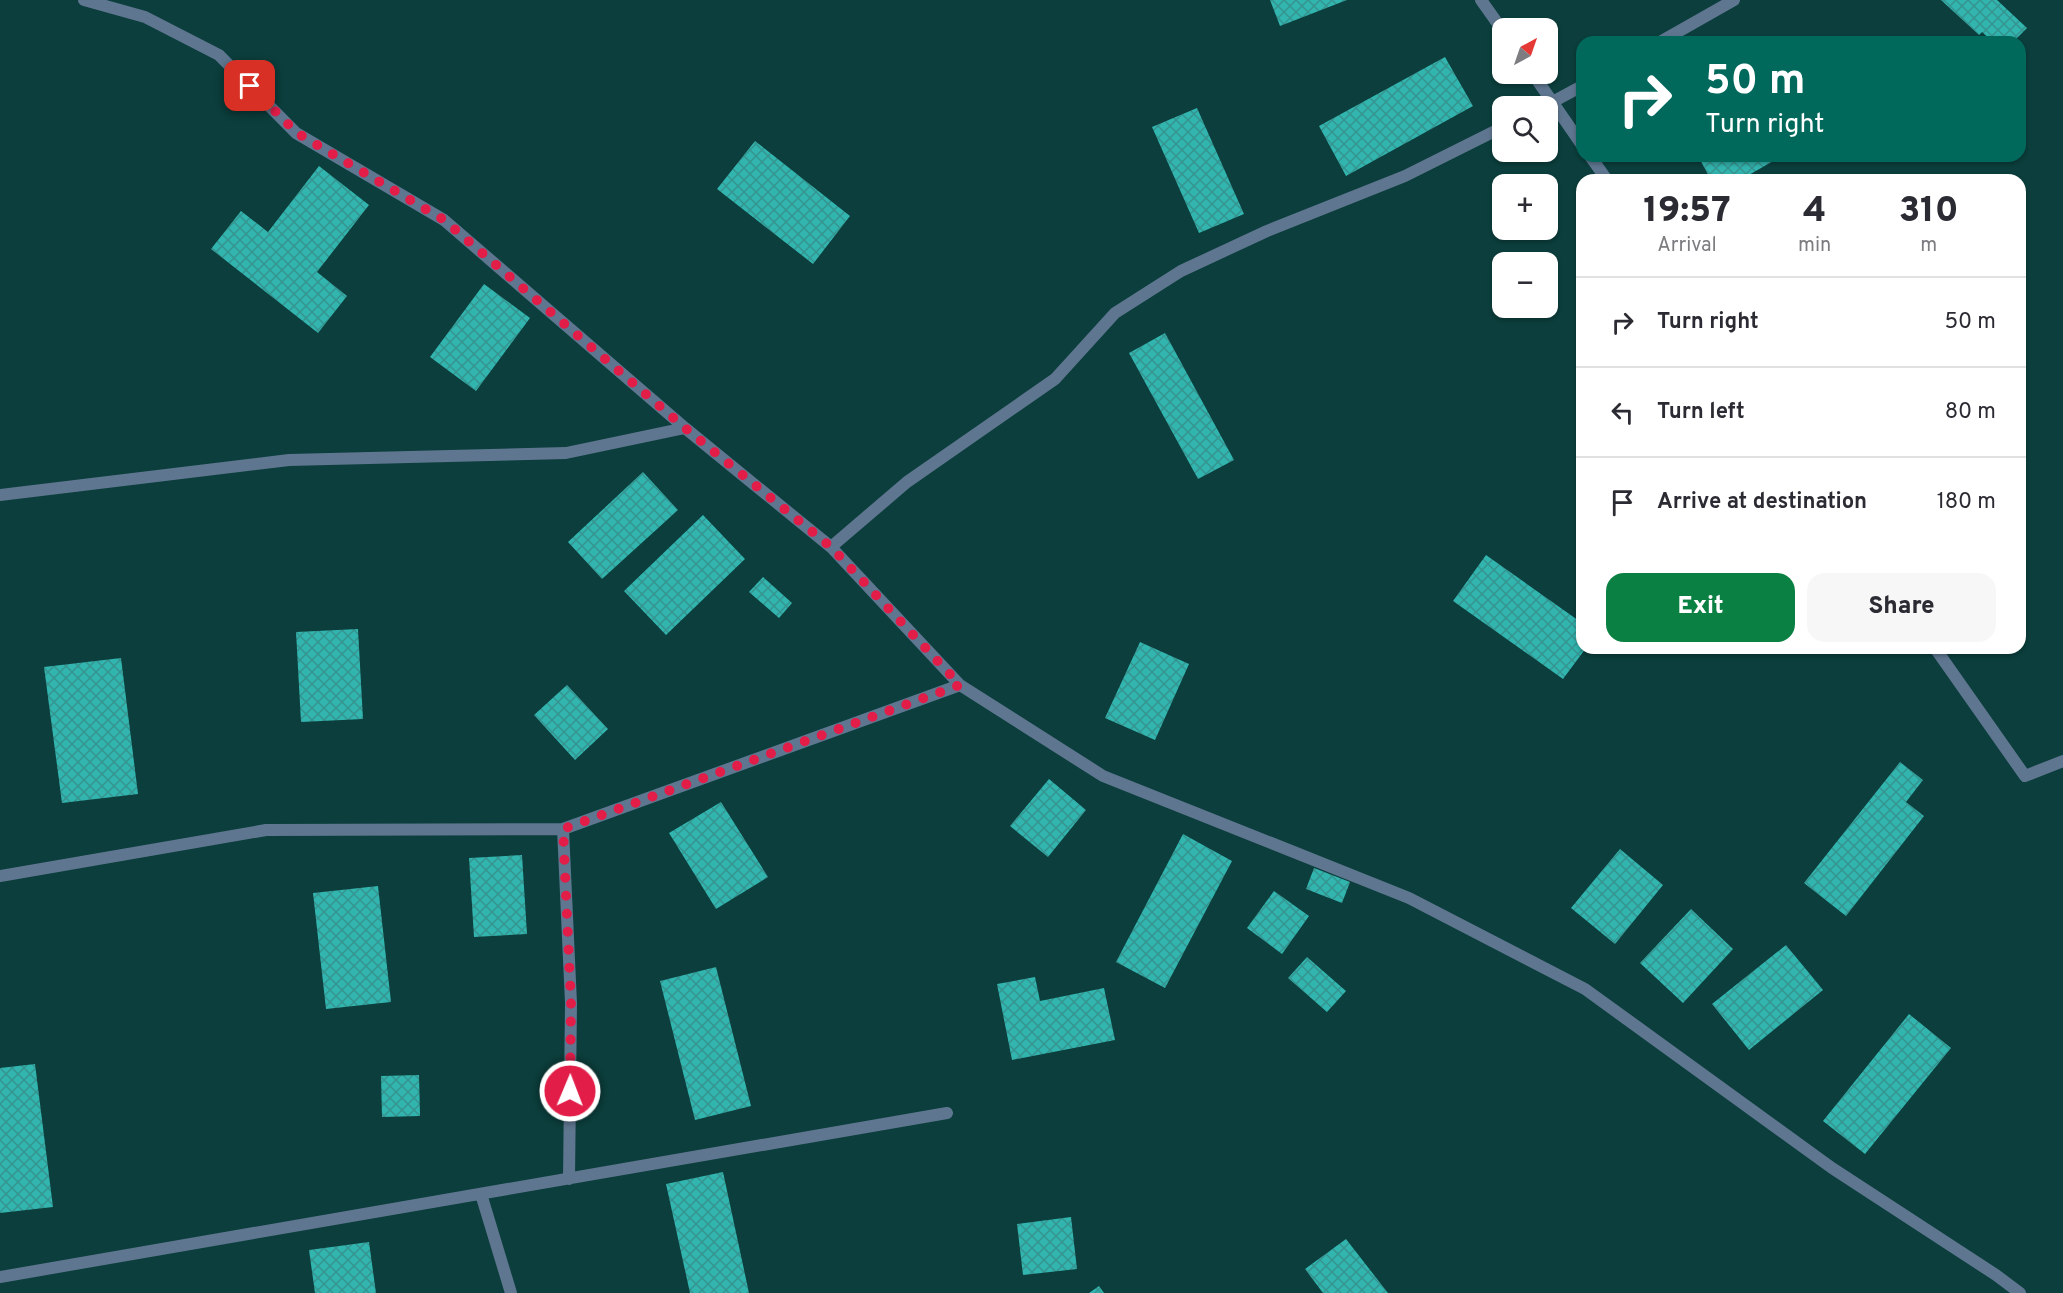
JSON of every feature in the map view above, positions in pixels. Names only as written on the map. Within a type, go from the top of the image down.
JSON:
[{"type":"street","points":[[84,0],[145,17],[219,55],[297,133],[444,220],[685,428],[831,547],[960,685],[1103,776],[1409,898],[1585,989],[1833,1168],[2020,1293]]},
{"type":"street","points":[[1481,0],[1494,18]]},
{"type":"street","points":[[1671,36],[1734,0]]},
{"type":"street","points":[[1558,100],[1576,89]]},
{"type":"street","points":[[1558,116],[1576,138]]},
{"type":"street","points":[[831,547],[907,482],[1054,379],[1115,313],[1181,271],[1267,231],[1405,176],[1492,132]]},
{"type":"street","points":[[0,495],[289,460],[566,453],[685,428]]},
{"type":"street","points":[[1939,654],[2025,776],[2063,761]]},
{"type":"street","points":[[0,876],[266,830],[563,829],[960,685]]},
{"type":"street","points":[[563,829],[571,1003],[569,1179]]},
{"type":"street","points":[[0,1277],[947,1113]]},
{"type":"street","points":[[481,1194],[511,1293]]},
{"type":"building","points":[[1270,0],[1347,0],[1280,26]]},
{"type":"building","points":[[1941,0],[1997,0],[2027,28],[2019,36],[1986,36],[1982,32],[1979,35]]},
{"type":"building","points":[[1445,57],[1473,106],[1346,176],[1319,126]]},
{"type":"building","points":[[1197,108],[1244,214],[1199,233],[1152,127]]},
{"type":"building","points":[[755,141],[850,216],[813,264],[717,189]]},
{"type":"building","points":[[1701,162],[1772,162],[1750,174],[1708,174]]},
{"type":"building","points":[[319,166],[369,205],[317,272],[347,296],[318,333],[211,249],[241,211],[268,232]]},
{"type":"building","points":[[484,284],[530,318],[476,391],[430,357]]},
{"type":"building","points":[[1165,333],[1234,460],[1198,479],[1129,353]]},
{"type":"building","points":[[643,472],[678,510],[602,579],[568,542]]},
{"type":"building","points":[[703,515],[745,559],[666,635],[624,591]]},
{"type":"building","points":[[1486,555],[1576,619],[1576,654],[1582,654],[1563,679],[1453,601]]},
{"type":"building","points":[[763,577],[792,603],[779,618],[749,592]]},
{"type":"building","points":[[358,629],[363,719],[301,722],[296,632]]},
{"type":"building","points":[[1140,642],[1189,664],[1155,740],[1105,718]]},
{"type":"building","points":[[121,658],[138,794],[62,803],[44,667]]},
{"type":"building","points":[[567,685],[608,729],[575,760],[534,715]]},
{"type":"building","points":[[1900,762],[1923,780],[1906,802],[1924,816],[1846,916],[1804,883]]},
{"type":"building","points":[[1049,779],[1086,810],[1048,857],[1010,826]]},
{"type":"building","points":[[721,802],[768,877],[716,909],[669,833]]},
{"type":"building","points":[[1183,834],[1232,861],[1165,988],[1116,962]]},
{"type":"building","points":[[1620,849],[1663,885],[1615,944],[1571,908]]},
{"type":"building","points":[[522,855],[527,934],[474,937],[469,858]]},
{"type":"building","points":[[1314,868],[1350,882],[1342,903],[1306,889]]},
{"type":"building","points":[[378,886],[391,1002],[326,1009],[313,893]]},
{"type":"building","points":[[1274,891],[1309,916],[1282,954],[1247,928]]},
{"type":"building","points":[[1691,909],[1733,949],[1683,1003],[1640,963]]},
{"type":"building","points":[[1786,945],[1823,990],[1749,1050],[1712,1004]]},
{"type":"building","points":[[1307,957],[1346,991],[1327,1012],[1288,978]]},
{"type":"building","points":[[716,967],[751,1106],[695,1120],[660,981]]},
{"type":"building","points":[[1035,977],[1040,1001],[1104,988],[1115,1040],[1012,1060],[997,984]]},
{"type":"building","points":[[1909,1014],[1951,1048],[1865,1154],[1823,1121]]},
{"type":"building","points":[[35,1064],[53,1207],[0,1213],[0,1068]]},
{"type":"building","points":[[419,1075],[420,1116],[382,1117],[381,1076]]},
{"type":"building","points":[[723,1172],[749,1293],[690,1293],[666,1184]]},
{"type":"building","points":[[1071,1217],[1077,1269],[1023,1275],[1017,1224]]},
{"type":"building","points":[[1346,1239],[1388,1293],[1323,1293],[1305,1269]]},
{"type":"building","points":[[369,1242],[376,1293],[315,1293],[309,1250]]},
{"type":"building","points":[[1099,1286],[1104,1293],[1089,1293]]},
{"type":"route","points":[[250,86],[297,133],[444,220],[685,428],[831,547],[960,685],[563,829],[571,1003],[570,1091]]}]
